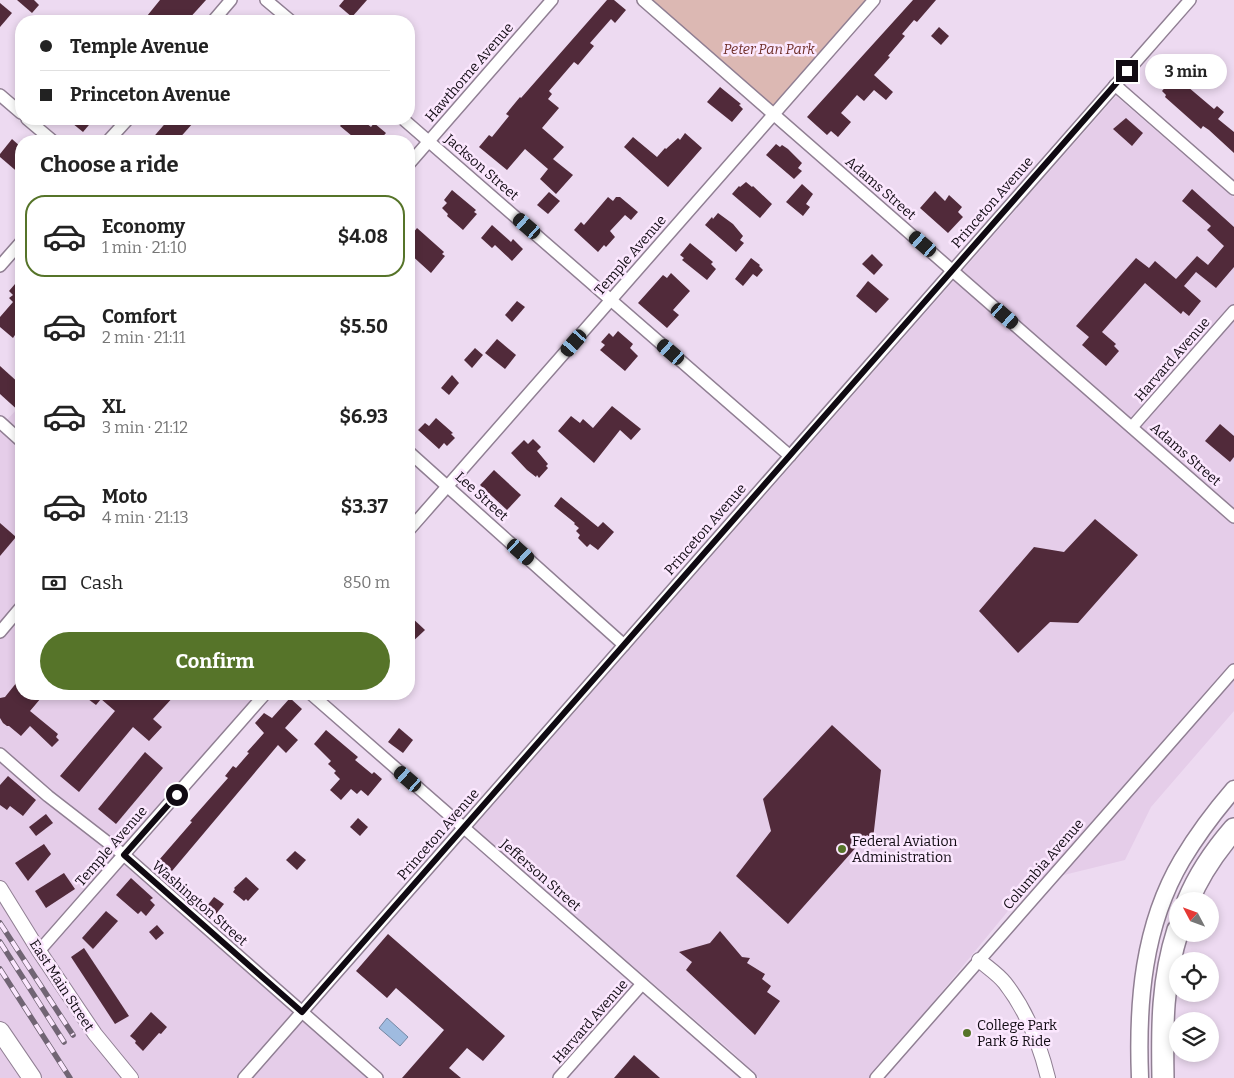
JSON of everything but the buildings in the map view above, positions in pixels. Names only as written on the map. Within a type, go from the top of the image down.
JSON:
[{"type":"highway","points":[[1192,892],[1216,851],[1234,829]]},
{"type":"highway","points":[[1164,1078],[1164,999],[1170,957],[1174,942]]},
{"type":"main road","points":[[1140,1078],[1141,997],[1145,967],[1158,913],[1182,861],[1200,832],[1234,789]]},
{"type":"main road","points":[[0,1031],[32,1078]]},
{"type":"street","points":[[217,15],[231,0]]},
{"type":"street","points":[[266,0],[284,15]]},
{"type":"street","name":"Hawthorne Avenue","points":[[415,157],[552,0]]},
{"type":"street","name":"Adams Street","points":[[643,0],[1234,517]]},
{"type":"street","name":"Temple Avenue","points":[[415,523],[874,0]]},
{"type":"street","name":"Princeton Avenue","points":[[244,1078],[1190,0]]},
{"type":"street","points":[[1115,85],[1234,189]]},
{"type":"street","points":[[0,95],[15,108]]},
{"type":"street","points":[[34,125],[46,135]]},
{"type":"street","points":[[113,135],[123,125]]},
{"type":"street","name":"Jackson Street","points":[[410,125],[790,456]]},
{"type":"street","points":[[0,266],[15,249]]},
{"type":"street","name":"Harvard Avenue","points":[[1132,427],[1234,311]]},
{"type":"street","points":[[0,422],[15,436]]},
{"type":"street","name":"Lee Street","points":[[415,457],[624,644]]},
{"type":"street","points":[[0,632],[15,615]]},
{"type":"street","name":"Columbia Avenue","points":[[876,1078],[1234,670]]},
{"type":"street","name":"Temple Avenue","points":[[39,951],[260,700]]},
{"type":"street","name":"Jefferson Street","points":[[318,700],[750,1078]]},
{"type":"street","name":"Washington Street","points":[[0,754],[61,806],[124,855],[377,1078]]},
{"type":"street","name":"East Main Street","points":[[0,888],[39,951],[95,1034],[131,1078]]},
{"type":"street","points":[[978,960],[1004,982],[1020,1007],[1033,1033],[1044,1061],[1048,1078]]},
{"type":"street","name":"Harvard Avenue","points":[[559,1078],[642,984]]},
{"type":"shaded area","points":[[1116,96],[1234,198],[1234,711],[1151,807],[1125,860],[1031,883],[871,1078],[759,1078],[729,1049],[473,828]]},
{"type":"shaded area","points":[[15,411],[15,700],[264,700],[132,853],[372,1078],[0,1078],[0,427]]},
{"type":"green space","name":"Peter Pan Park","points":[[636,0],[873,0],[775,120]]},
{"type":"water","points":[[387,1018],[408,1037],[400,1046],[379,1028]]},
{"type":"railway","points":[[0,923],[73,1035]]},
{"type":"railway","points":[[0,942],[64,1042]]},
{"type":"railway","points":[[0,969],[70,1078]]},
{"type":"place","name":"Federal Aviation Administration","points":[[842,849]]},
{"type":"place","name":"College Park Park & Ride","points":[[967,1033]]},
{"type":"route","points":[[177,795],[124,855],[302,1012],[1127,71]]}]
